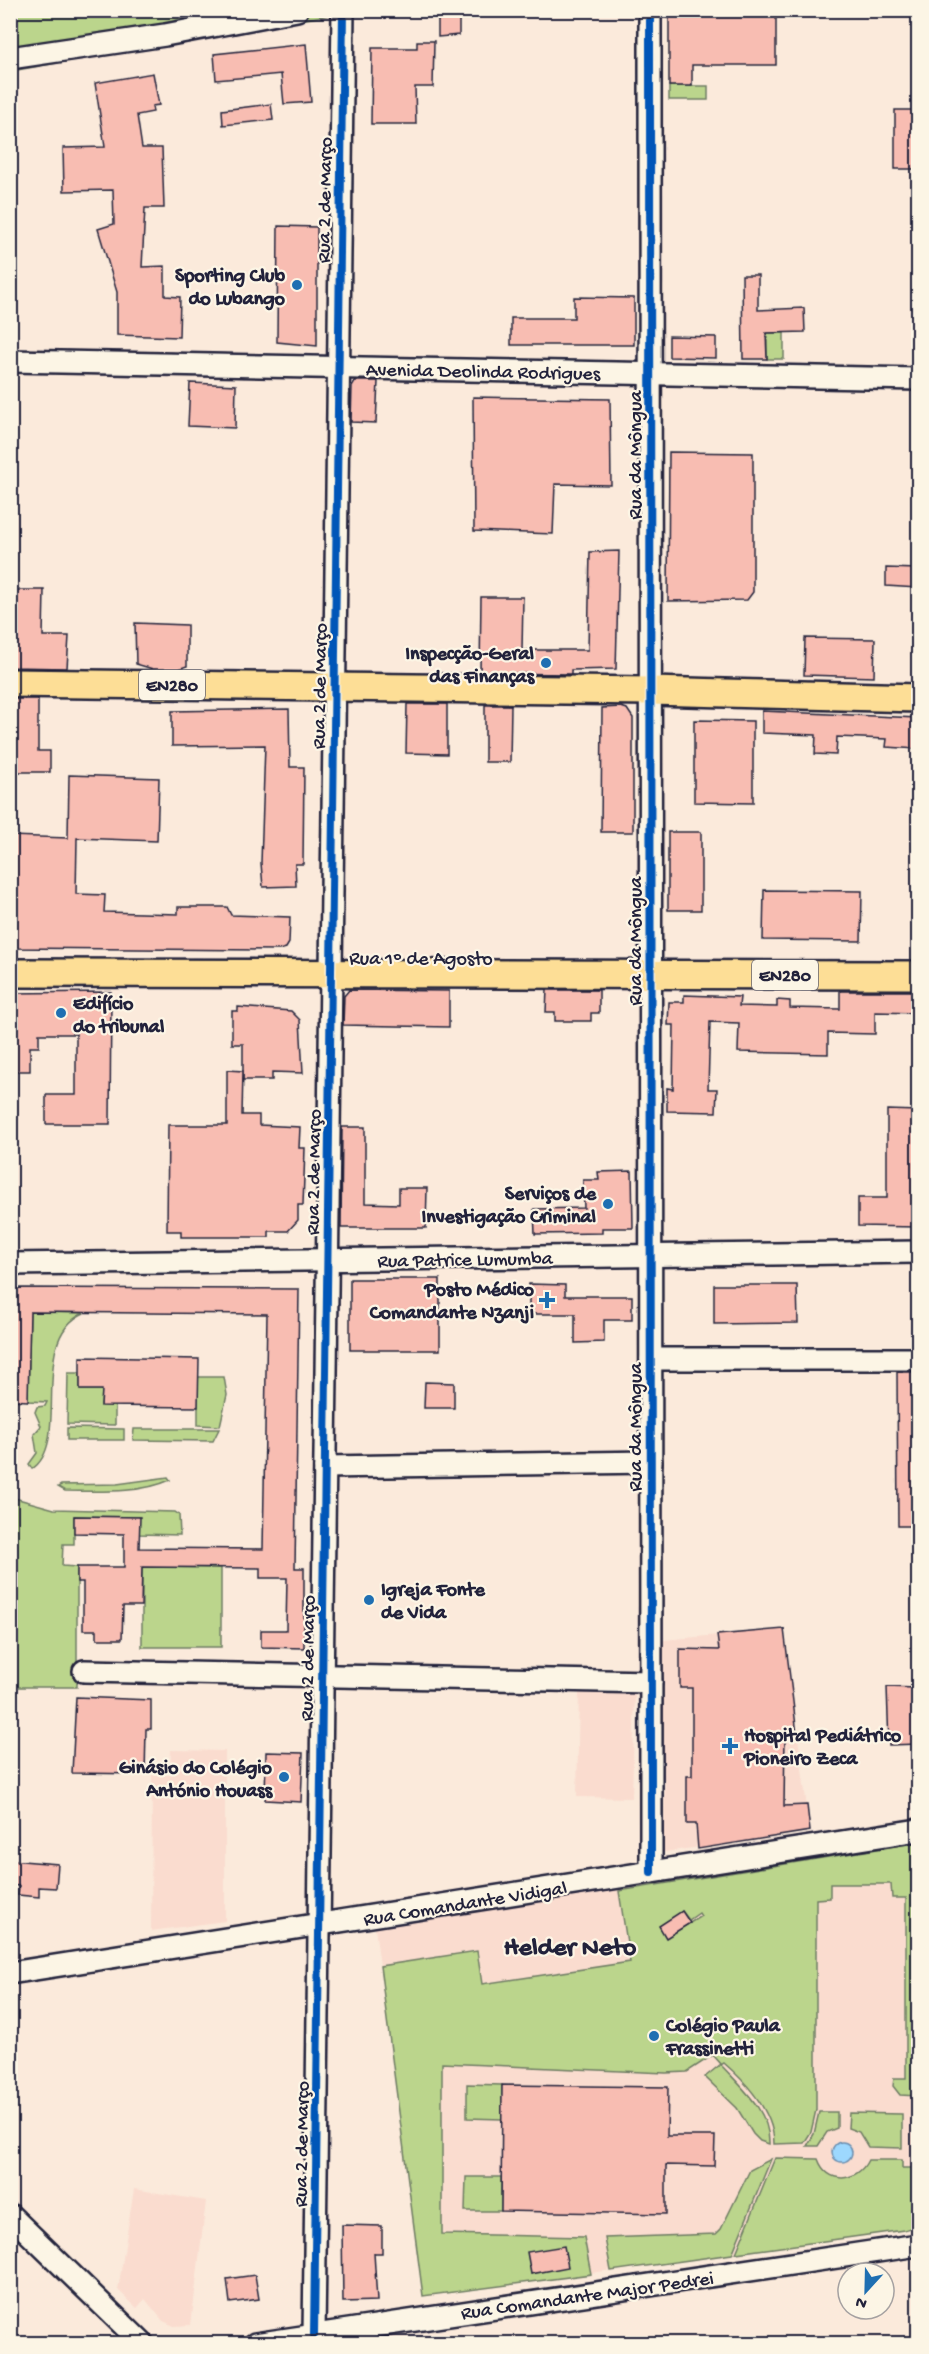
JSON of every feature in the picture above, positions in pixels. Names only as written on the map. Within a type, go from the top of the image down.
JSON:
[{"type":"main road","name":"EN280","points":[[10,683],[651,691],[918,698]]},
{"type":"main road","name":"Rua 1º de Agosto","points":[[10,973],[918,975]]},
{"type":"street","points":[[10,58],[165,35],[297,10]]},
{"type":"street","name":"Rua 2 de Março","points":[[315,2334],[343,10]]},
{"type":"street","name":"Rua da Môngua","points":[[650,10],[651,1872]]},
{"type":"street","name":"Avenida Deolinda Rodrigues","points":[[10,361],[918,379]]},
{"type":"street","name":"Rua Patrice Lumumba","points":[[10,1264],[918,1252]]},
{"type":"street","points":[[651,1359],[918,1359]]},
{"type":"street","points":[[325,1467],[651,1462]]},
{"type":"street","points":[[84,1671],[651,1682]]},
{"type":"street","name":"Rua Comandante Vidigal","points":[[10,1972],[918,1830]]},
{"type":"street","points":[[10,2214],[143,2343]]},
{"type":"street","name":"Rua Comandante Major Pedrei","points":[[255,2343],[918,2245]]},
{"type":"shaded area","name":"Hospital Pediátrico Pioneiro Zeca","points":[[784,1629],[810,1831],[665,1852],[661,1849],[660,1828],[664,1826],[665,1780],[661,1775],[663,1640]]},
{"type":"shaded area","points":[[579,1692],[635,1693],[632,1798],[577,1797]]},
{"type":"shaded area","points":[[171,1750],[225,1751],[225,1921],[151,1931],[152,1775],[170,1775]]},
{"type":"shaded area","name":"Colégio Paula Frassinetti","points":[[918,1844],[918,2226],[904,2230],[423,2296],[375,1928]]},
{"type":"shaded area","points":[[134,2189],[206,2201],[191,2325],[174,2326],[163,2321],[145,2299],[137,2308],[118,2290]]},
{"type":"green space","points":[[10,11],[352,11],[11,71]]},
{"type":"green space","points":[[669,86],[708,86],[708,100],[669,100]]},
{"type":"green space","points":[[767,333],[784,333],[784,359],[767,359]]},
{"type":"green space","points":[[30,1312],[84,1313],[67,1326],[57,1345],[53,1367],[49,1437],[44,1456],[32,1469],[29,1464],[37,1453],[34,1434],[41,1426],[35,1412],[37,1407],[45,1406],[47,1402],[28,1401]]},
{"type":"green space","points":[[68,1373],[80,1373],[80,1390],[102,1390],[101,1405],[115,1406],[115,1425],[67,1424]]},
{"type":"green space","points":[[198,1377],[224,1377],[227,1395],[220,1426],[198,1425]]},
{"type":"green space","points":[[67,1428],[124,1429],[124,1440],[67,1440]]},
{"type":"green space","points":[[134,1429],[219,1429],[213,1441],[133,1440]]},
{"type":"green space","points":[[168,1477],[170,1480],[132,1490],[65,1491],[58,1487],[61,1485],[117,1484]]},
{"type":"green space","points":[[11,1497],[54,1509],[175,1512],[179,1515],[180,1535],[139,1534],[139,1517],[74,1516],[74,1544],[63,1544],[62,1566],[77,1567],[77,1687],[11,1687]]},
{"type":"green space","points":[[142,1567],[221,1568],[221,1647],[142,1647]]},
{"type":"green space","points":[[918,1844],[918,2096],[900,2095],[893,2086],[894,2078],[906,2078],[906,1898],[892,1898],[891,1884],[830,1884],[830,1898],[816,1899],[816,2110],[811,2132],[804,2143],[774,2144],[773,2132],[758,2099],[724,2063],[721,2065],[746,2091],[765,2121],[769,2144],[760,2141],[737,2108],[705,2077],[721,2064],[713,2055],[687,2072],[666,2073],[442,2063],[442,2234],[584,2237],[591,2274],[423,2296],[380,1966],[477,1951],[482,1984],[630,1962],[619,1891]],"holes":[[[682,1911],[689,1920],[699,1913],[701,1916],[666,1938]]]},
{"type":"green space","points":[[467,2084],[502,2085],[502,2119],[467,2118]]},
{"type":"green space","points":[[819,2112],[837,2112],[837,2128],[827,2132],[818,2146],[807,2146],[814,2134]]},
{"type":"green space","points":[[849,2113],[902,2114],[902,2148],[868,2147],[859,2132],[848,2128]]},
{"type":"green space","points":[[775,2158],[818,2159],[828,2173],[842,2178],[857,2173],[868,2160],[902,2160],[902,2168],[918,2168],[918,2226],[904,2230],[736,2253]]},
{"type":"green space","points":[[771,2159],[732,2254],[611,2271],[605,2238],[716,2234],[721,2229],[750,2170]]},
{"type":"green space","points":[[466,2177],[501,2177],[501,2211],[465,2211]]},
{"type":"water","points":[[838,2142],[846,2142],[852,2148],[852,2156],[846,2162],[838,2162],[832,2156],[832,2148]]},
{"type":"building","points":[[669,10],[776,10],[776,65],[692,65],[692,86],[669,86]]},
{"type":"building","points":[[459,12],[459,35],[438,37],[438,14]]},
{"type":"building","points":[[417,41],[434,41],[433,87],[415,87],[416,124],[371,124],[372,48],[417,48]]},
{"type":"building","points":[[306,44],[311,102],[284,104],[281,74],[216,80],[214,54]]},
{"type":"building","points":[[153,73],[159,105],[152,106],[153,112],[137,115],[142,148],[162,148],[164,208],[145,208],[142,267],[165,266],[165,296],[180,297],[179,337],[117,335],[117,292],[98,229],[114,224],[113,190],[64,191],[63,148],[105,147],[95,83]]},
{"type":"building","points":[[271,104],[273,120],[223,125],[222,110]]},
{"type":"building","points":[[895,110],[918,110],[918,169],[895,169]]},
{"type":"building","name":"Sporting Club do Lubango","points":[[278,226],[317,227],[317,346],[277,342]]},
{"type":"building","points":[[742,275],[758,275],[758,310],[804,308],[805,332],[766,333],[767,359],[743,359]]},
{"type":"building","points":[[574,297],[634,298],[634,345],[511,345],[511,318],[574,318]]},
{"type":"building","points":[[669,336],[716,337],[716,358],[669,357]]},
{"type":"building","points":[[355,381],[378,381],[376,423],[351,422],[352,386]]},
{"type":"building","points":[[190,383],[236,385],[235,428],[188,426]]},
{"type":"building","points":[[473,397],[610,399],[611,485],[555,484],[553,534],[474,531]]},
{"type":"building","points":[[669,452],[753,453],[753,592],[747,600],[668,601]]},
{"type":"building","points":[[619,551],[616,669],[571,670],[571,674],[480,673],[481,597],[523,597],[522,650],[588,650],[590,552]]},
{"type":"building","points":[[886,568],[918,569],[918,588],[886,586]]},
{"type":"building","points":[[10,590],[44,590],[43,636],[69,636],[67,668],[10,667]]},
{"type":"building","points":[[135,623],[187,625],[187,666],[178,669],[153,669],[136,664]]},
{"type":"building","points":[[805,638],[875,639],[874,677],[804,675]]},
{"type":"building","points":[[10,699],[38,699],[38,751],[50,751],[50,772],[10,772]]},
{"type":"building","points":[[407,704],[447,704],[447,754],[406,753]]},
{"type":"building","points":[[485,705],[511,705],[510,762],[485,762]]},
{"type":"building","points":[[602,708],[627,709],[633,718],[633,832],[601,832]]},
{"type":"building","points":[[289,709],[290,767],[304,767],[303,864],[295,864],[296,886],[263,887],[261,863],[265,745],[172,746],[172,711]]},
{"type":"building","points":[[762,711],[918,718],[918,749],[886,747],[887,739],[837,737],[836,755],[815,754],[816,735],[762,733]]},
{"type":"building","points":[[694,720],[753,721],[753,803],[694,802]]},
{"type":"building","points":[[69,775],[159,778],[157,841],[77,838],[76,894],[105,895],[104,912],[178,914],[178,907],[227,907],[231,915],[290,917],[289,943],[286,948],[279,950],[10,948],[10,836],[68,838]]},
{"type":"building","points":[[668,832],[701,832],[701,910],[668,910]]},
{"type":"building","points":[[764,890],[862,891],[861,941],[763,940]]},
{"type":"building","points":[[349,990],[449,991],[449,1027],[343,1025],[344,996]]},
{"type":"building","points":[[547,990],[599,990],[599,1013],[591,1013],[591,1021],[555,1021],[555,1012],[546,1012]]},
{"type":"building","points":[[840,991],[918,991],[918,1013],[875,1012],[875,1034],[828,1033],[828,1054],[738,1052],[739,1023],[710,1022],[708,1089],[717,1089],[716,1112],[667,1111],[667,1088],[673,1089],[674,1025],[668,1025],[669,1002],[684,1002],[684,995],[740,997],[739,1006],[777,1007],[777,1000],[790,1001],[790,1008],[840,1009]]},
{"type":"building","points":[[111,992],[110,1124],[46,1124],[46,1095],[76,1095],[76,1034],[39,1034],[39,1047],[30,1047],[30,1071],[10,1071],[10,993]]},
{"type":"building","points":[[238,1007],[291,1011],[300,1020],[303,1073],[272,1072],[272,1080],[243,1080],[243,1044],[232,1044],[232,1011],[238,1011]]},
{"type":"building","points":[[227,1070],[243,1071],[242,1115],[259,1115],[259,1125],[300,1127],[299,1148],[305,1148],[303,1205],[298,1205],[298,1220],[288,1231],[269,1231],[269,1237],[181,1237],[181,1231],[167,1231],[168,1125],[227,1125]]},
{"type":"building","points":[[887,1110],[918,1111],[918,1227],[858,1226],[858,1198],[887,1198]]},
{"type":"building","points":[[342,1127],[365,1127],[365,1203],[399,1204],[399,1188],[427,1188],[426,1228],[341,1228]]},
{"type":"building","name":"Serviços de Investigação Criminal","points":[[632,1171],[633,1228],[602,1228],[602,1233],[535,1234],[534,1209],[584,1208],[583,1180],[599,1180],[598,1172]]},
{"type":"building","points":[[350,1279],[440,1279],[440,1350],[350,1350]]},
{"type":"building","points":[[529,1284],[565,1285],[565,1296],[632,1296],[632,1320],[604,1320],[604,1342],[575,1343],[575,1314],[529,1314]]},
{"type":"building","points":[[714,1285],[797,1285],[798,1323],[714,1324]]},
{"type":"building","points":[[10,1288],[299,1289],[295,1568],[304,1568],[304,1648],[261,1647],[261,1630],[286,1630],[287,1578],[260,1578],[260,1568],[142,1567],[141,1606],[123,1606],[122,1639],[97,1639],[97,1630],[83,1630],[83,1582],[77,1582],[77,1567],[124,1567],[124,1534],[74,1533],[74,1516],[140,1517],[139,1548],[263,1549],[267,1314],[30,1312],[28,1401],[10,1400]]},
{"type":"building","points":[[80,1357],[199,1359],[198,1407],[101,1406],[102,1390],[80,1390]]},
{"type":"building","points":[[897,1372],[918,1372],[918,1526],[898,1526]]},
{"type":"building","points":[[425,1382],[454,1383],[454,1408],[424,1408]]},
{"type":"building","name":"Hospital Pediátrico Pioneiro Zeca","points":[[784,1629],[797,1734],[785,1735],[784,1806],[807,1805],[810,1831],[698,1849],[696,1824],[687,1824],[687,1776],[692,1776],[692,1688],[680,1688],[680,1649],[719,1650],[717,1635]]},
{"type":"building","points":[[887,1687],[915,1688],[918,1744],[889,1745]]},
{"type":"building","points":[[76,1697],[151,1700],[151,1729],[146,1729],[145,1774],[72,1773]]},
{"type":"building","name":"Ginásio do Colégio António Houass","points":[[266,1752],[303,1753],[301,1802],[265,1800]]},
{"type":"building","points":[[10,1860],[58,1864],[56,1888],[39,1887],[39,1897],[18,1895],[19,1886],[10,1885]]},
{"type":"building","points":[[682,1911],[690,1923],[666,1938],[659,1926]]},
{"type":"building","points":[[502,2085],[668,2087],[667,2136],[715,2136],[714,2166],[666,2165],[666,2214],[501,2211]]},
{"type":"building","points":[[342,2225],[382,2226],[382,2253],[374,2253],[377,2301],[343,2302]]},
{"type":"building","points":[[564,2246],[568,2267],[531,2274],[527,2252]]},
{"type":"building","points":[[255,2275],[259,2299],[230,2303],[227,2279]]},
{"type":"cycle path","points":[[314,2335],[343,10]]},
{"type":"cycle path","points":[[650,10],[651,1872]]},
{"type":"place","name":"Sporting Club do Lubango","points":[[297,285]]},
{"type":"place","name":"Inspecção-Geral das Finanças","points":[[546,663]]},
{"type":"place","name":"Edifício do tribunal","points":[[61,1013]]},
{"type":"place","name":"Serviços de Investigação Criminal","points":[[608,1204]]},
{"type":"place","name":"Posto Médico Comandante Nzanji","points":[[547,1300]]},
{"type":"place","name":"Igreja Fonte de Vida","points":[[369,1600]]},
{"type":"place","name":"Hospital Pediátrico Pioneiro Zeca","points":[[730,1746]]},
{"type":"place","name":"Ginásio do Colégio António Houass","points":[[284,1777]]},
{"type":"place","name":"Colégio Paula Frassinetti","points":[[654,2036]]},
{"type":"district","name":"Helder Neto","points":[[570,1945]]}]
